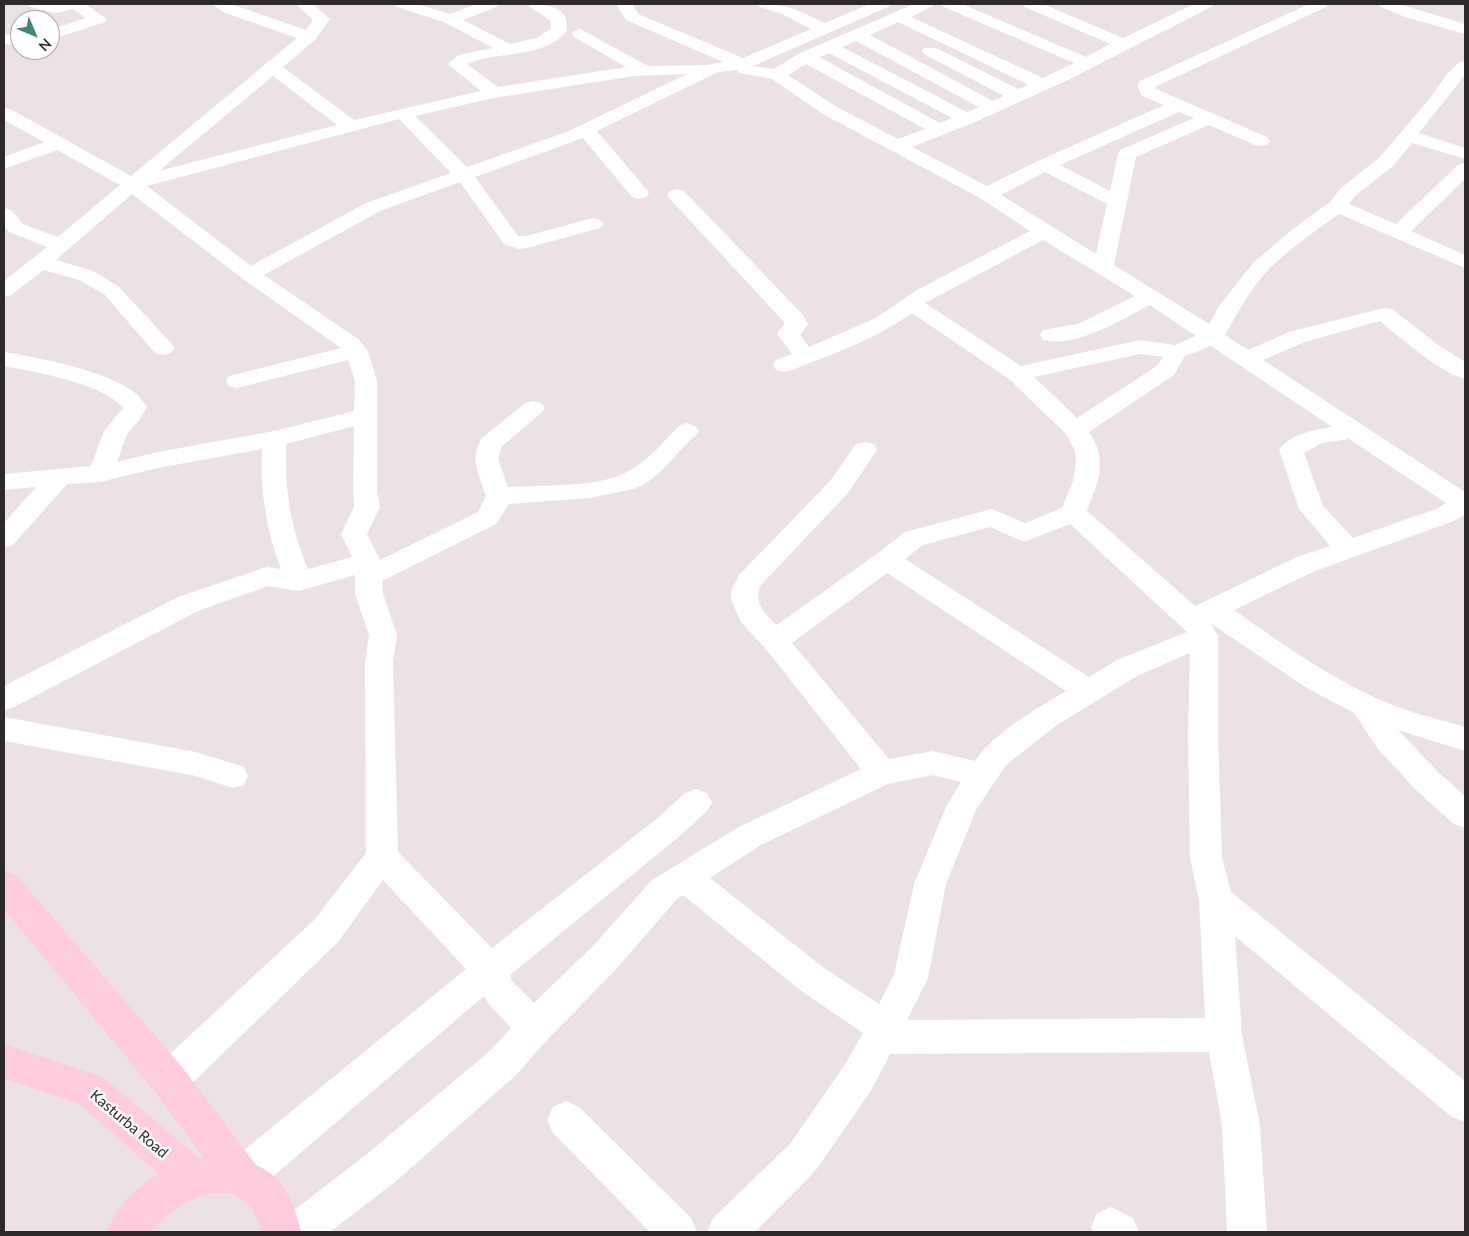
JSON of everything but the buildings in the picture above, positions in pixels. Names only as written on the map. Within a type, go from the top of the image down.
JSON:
[{"type":"main road","points":[[4,885],[168,1080],[242,1178]]},
{"type":"main road","name":"Kasturba Road","points":[[4,1061],[90,1090],[193,1178]]},
{"type":"main road","points":[[127,1232],[140,1214],[165,1192],[193,1178],[222,1174],[248,1179],[268,1193],[280,1216],[282,1232]]},
{"type":"street","points":[[36,4],[56,8],[75,4],[99,19],[60,32]]},
{"type":"street","points":[[220,4],[229,9],[309,37]]},
{"type":"street","points":[[4,291],[40,263],[309,37],[322,19],[304,4]]},
{"type":"street","points":[[402,4],[450,19],[508,49]]},
{"type":"street","points":[[450,19],[491,4]]},
{"type":"street","points":[[494,93],[477,78],[456,64],[464,59],[540,42],[554,36],[559,30],[558,18],[535,4]]},
{"type":"street","points":[[624,4],[632,17],[743,64],[745,69],[777,75],[829,110],[987,194],[1044,232],[1151,296],[1465,504],[1445,515],[1306,564],[1204,622],[1047,717],[995,756],[963,805],[930,884],[911,978],[859,1076],[803,1158],[727,1232]]},
{"type":"street","points":[[765,4],[788,11],[824,29]]},
{"type":"street","points":[[132,184],[403,113],[494,93],[645,71],[714,68],[743,64],[883,4]]},
{"type":"street","points":[[777,75],[806,57],[926,4]]},
{"type":"street","points":[[949,4],[1087,63]]},
{"type":"street","points":[[1030,4],[1124,44]]},
{"type":"street","points":[[897,146],[967,119],[1087,63],[1144,33],[1206,4]]},
{"type":"street","points":[[1261,141],[1148,92],[1146,85],[1321,4]]},
{"type":"street","points":[[1386,4],[1411,14],[1465,29]]},
{"type":"street","points":[[844,7],[863,14]]},
{"type":"street","points":[[899,17],[1041,84]]},
{"type":"street","points":[[879,26],[896,34]]},
{"type":"street","points":[[1128,26],[1144,33]]},
{"type":"street","points":[[580,34],[645,71]]},
{"type":"street","points":[[856,34],[992,107]]},
{"type":"street","points":[[913,43],[1016,95]]},
{"type":"street","points":[[830,47],[967,119]]},
{"type":"street","points":[[806,57],[940,130]]},
{"type":"street","points":[[1017,374],[1140,347],[1177,352],[1213,337],[1227,311],[1261,266],[1300,233],[1337,206],[1348,192],[1386,162],[1457,88],[1465,66]]},
{"type":"street","points":[[272,68],[351,127]]},
{"type":"street","points":[[250,276],[373,207],[586,130],[714,68]]},
{"type":"street","points":[[987,194],[1045,165],[1180,105]]},
{"type":"street","points":[[4,113],[132,184],[250,276],[357,351],[366,381],[364,416],[367,507],[354,534],[368,569],[369,594],[383,635],[379,662],[382,857],[326,931],[168,1080]]},
{"type":"street","points":[[403,113],[464,174],[515,242],[527,242],[593,224]]},
{"type":"street","points":[[1103,266],[1127,154],[1210,118]]},
{"type":"street","points":[[586,130],[639,192]]},
{"type":"street","points":[[1409,136],[1465,154]]},
{"type":"street","points":[[4,163],[59,142]]},
{"type":"street","points":[[1045,165],[1117,202]]},
{"type":"street","points":[[1399,232],[1465,169]]},
{"type":"street","points":[[677,195],[795,320],[797,324],[789,332],[789,335],[805,357]]},
{"type":"street","points":[[1337,206],[1465,262]]},
{"type":"street","points":[[4,214],[16,228],[61,245]]},
{"type":"street","points":[[784,365],[841,343],[884,323],[924,294],[1044,232]]},
{"type":"street","points":[[40,263],[67,268],[103,284],[111,290],[163,348]]},
{"type":"street","points":[[1052,335],[1078,332],[1151,296]]},
{"type":"street","points":[[775,641],[887,560],[914,538],[992,518],[1024,533],[1072,513],[1090,468],[1084,441],[1017,374],[911,303]]},
{"type":"street","points":[[1248,359],[1259,352],[1305,334],[1384,314],[1429,349],[1465,372]]},
{"type":"street","points":[[236,381],[357,351]]},
{"type":"street","points":[[1075,430],[1166,370],[1177,352]]},
{"type":"street","points":[[4,359],[67,373],[109,387],[123,394],[134,403],[134,411],[113,436],[100,474]]},
{"type":"street","points":[[4,700],[188,604],[267,576],[299,581],[368,569],[487,518],[496,505],[499,496],[486,459],[488,450],[492,443],[533,408]]},
{"type":"street","points":[[4,482],[100,474],[158,460],[274,439],[364,416]]},
{"type":"street","points":[[1349,550],[1312,509],[1291,450],[1316,436],[1355,430]]},
{"type":"street","points":[[499,496],[607,488],[627,483],[646,471],[687,431]]},
{"type":"street","points":[[274,439],[273,480],[283,540],[299,581]]},
{"type":"street","points":[[865,450],[839,487],[748,582],[743,598],[745,607],[882,773]]},
{"type":"street","points":[[4,539],[60,476]]},
{"type":"street","points":[[1072,513],[1204,622],[1267,648],[1324,683],[1386,714],[1465,739]]},
{"type":"street","points":[[887,560],[1089,692]]},
{"type":"street","points":[[1204,622],[1203,734],[1206,858],[1216,900],[1224,1035],[1241,1125],[1247,1232]]},
{"type":"street","points":[[1364,704],[1394,747],[1428,782],[1465,815]]},
{"type":"street","points":[[4,729],[196,764],[233,776]]},
{"type":"street","points":[[298,1232],[381,1168],[503,1063],[534,1028],[605,958],[664,890],[750,836],[882,773],[933,763],[983,775]]},
{"type":"street","points":[[242,1178],[490,970],[696,802]]},
{"type":"street","points":[[382,857],[490,970],[500,992],[534,1028]]},
{"type":"street","points":[[685,877],[718,906],[883,1032],[1224,1035]]},
{"type":"street","points":[[1216,900],[1465,1104]]},
{"type":"street","points":[[566,1120],[677,1232]]}]
